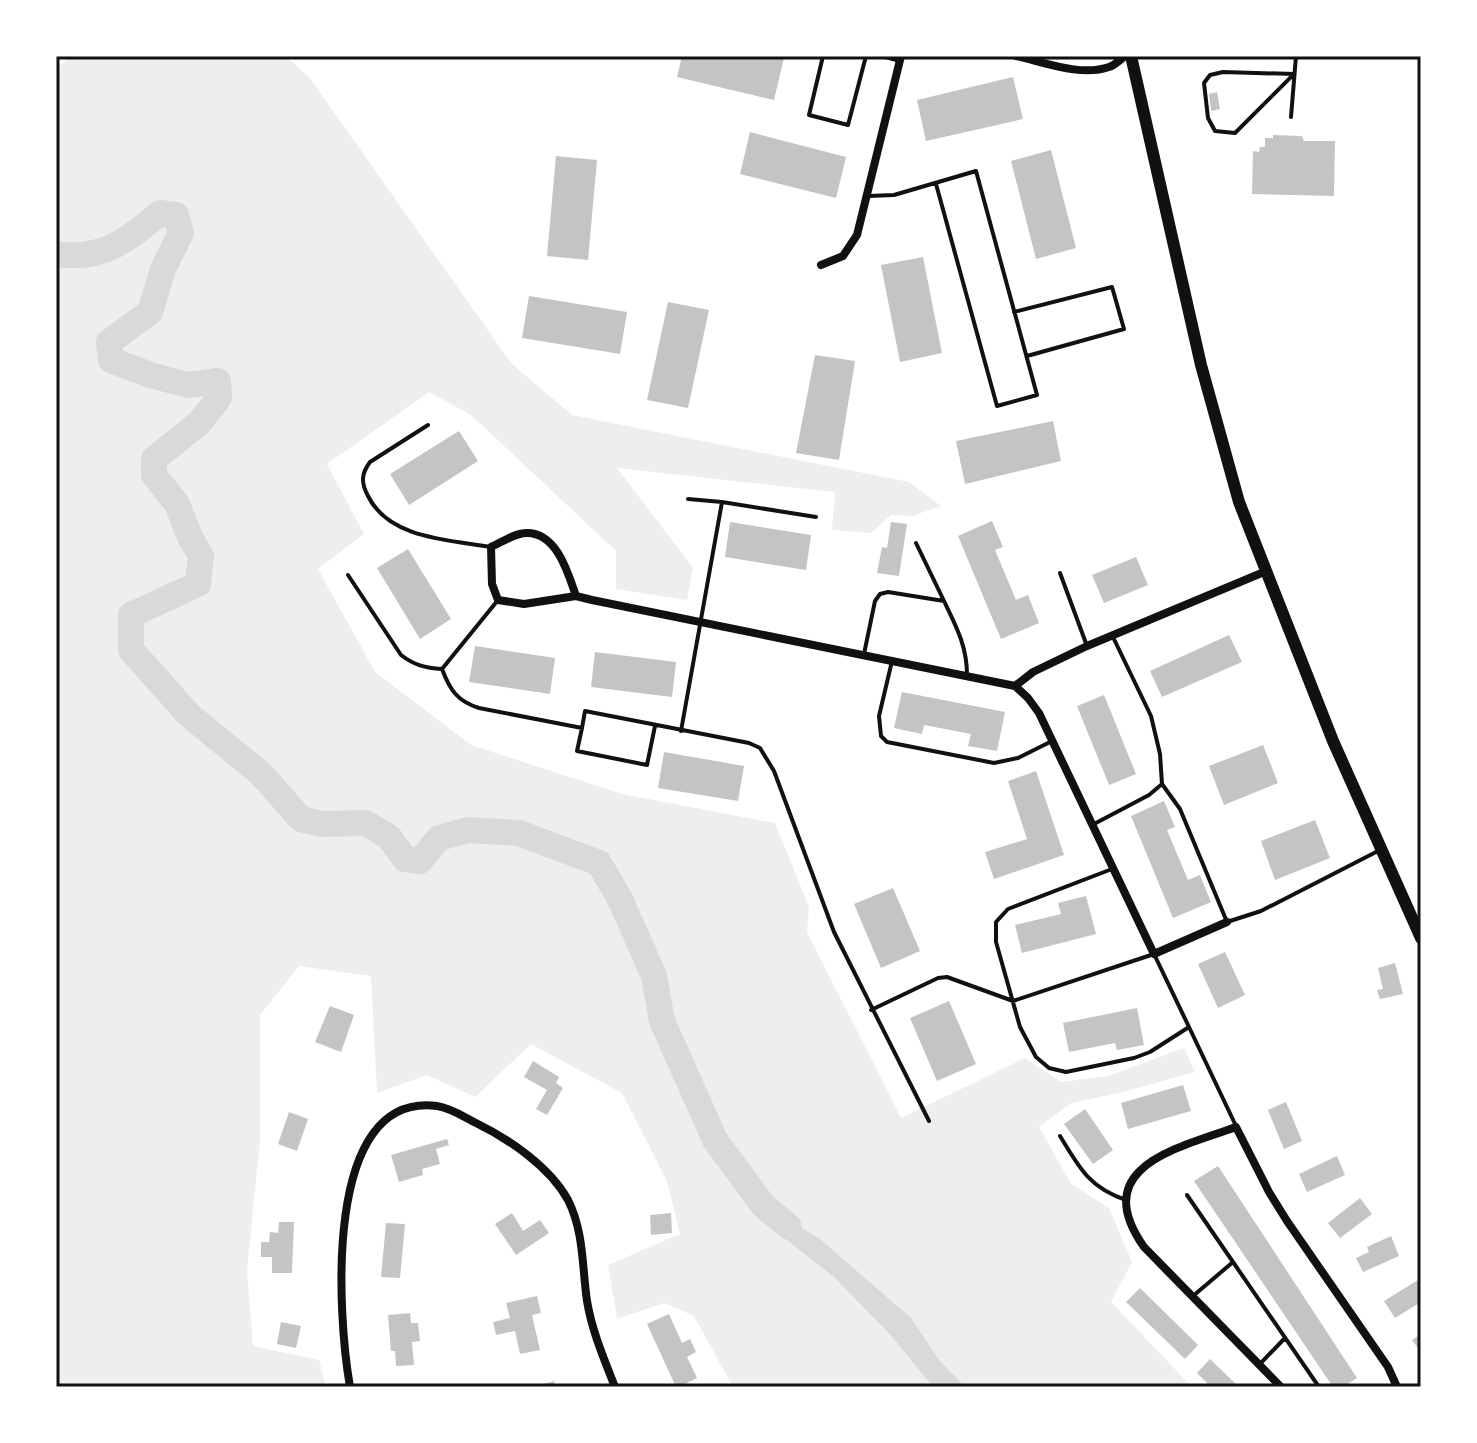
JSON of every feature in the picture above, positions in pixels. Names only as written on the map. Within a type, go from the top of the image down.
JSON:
[{"type":"main road","points":[[1131,56],[1220,439],[1264,572],[1380,850],[1421,938]]},
{"type":"street","points":[[1016,56],[1090,70],[1111,67],[1125,56]]},
{"type":"street","points":[[821,265],[835,261],[851,247],[863,218],[900,58]]},
{"type":"street","points":[[576,596],[558,553],[539,536],[518,535],[491,547],[492,584],[498,600],[524,604],[576,596],[1015,686],[1039,713],[1154,954],[1227,922]]},
{"type":"street","points":[[1015,686],[1033,672],[1087,646],[1264,572]]},
{"type":"street","points":[[350,1387],[342,1311],[342,1244],[346,1208],[360,1159],[375,1128],[403,1109],[437,1106],[486,1128],[515,1147],[543,1168],[567,1199],[579,1232],[593,1329],[615,1387]]},
{"type":"street","points":[[1281,1387],[1139,1240],[1127,1216],[1128,1188],[1137,1172],[1150,1161],[1165,1152],[1236,1127],[1275,1202],[1388,1367],[1397,1387]]},
{"type":"lane","points":[[823,56],[809,115],[848,125],[866,56]]},
{"type":"lane","points":[[882,56],[900,58]]},
{"type":"lane","points":[[1291,117],[1296,56]]},
{"type":"lane","points":[[1223,72],[1294,74],[1235,133],[1215,131],[1208,118],[1204,83],[1210,75],[1223,72]]},
{"type":"lane","points":[[868,196],[894,195],[976,171],[1037,395],[997,406],[936,184]]},
{"type":"lane","points":[[1014,312],[1112,287],[1124,329],[1027,356]]},
{"type":"lane","points":[[428,425],[370,462],[364,470],[362,480],[372,505],[391,522],[419,534],[491,547]]},
{"type":"lane","points":[[688,499],[816,517]]},
{"type":"lane","points":[[681,731],[722,502]]},
{"type":"lane","points":[[916,543],[963,638],[967,676]]},
{"type":"lane","points":[[1060,573],[1087,646]]},
{"type":"lane","points":[[348,575],[401,655],[427,669],[442,669]]},
{"type":"lane","points":[[864,654],[875,601],[880,594],[888,592],[944,601]]},
{"type":"lane","points":[[442,669],[498,600]]},
{"type":"lane","points":[[1112,635],[1151,716],[1160,754],[1162,784],[1180,809],[1227,922],[1261,911],[1380,850]]},
{"type":"lane","points":[[892,660],[878,728],[887,742],[994,763],[1018,758],[1052,741]]},
{"type":"lane","points":[[442,669],[448,686],[465,703],[582,728]]},
{"type":"lane","points":[[655,726],[647,765],[577,751],[585,711],[749,743],[760,748],[767,757],[829,921],[929,1121]]},
{"type":"lane","points":[[1094,824],[1149,795],[1162,784]]},
{"type":"lane","points":[[1114,868],[1008,909],[1000,915],[995,931],[1020,1027],[1036,1057],[1049,1068],[1066,1072],[1134,1058],[1150,1052],[1189,1027]]},
{"type":"lane","points":[[871,1010],[938,978],[947,977],[1013,1001],[1154,954],[1236,1127]]},
{"type":"lane","points":[[1060,1136],[1087,1177],[1107,1193],[1126,1200]]},
{"type":"lane","points":[[1187,1195],[1319,1387]]},
{"type":"lane","points":[[1193,1296],[1233,1262]]},
{"type":"lane","points":[[1259,1365],[1284,1339]]},
{"type":"shaded area","points":[[71,56],[286,56],[309,77],[511,363],[572,415],[909,482],[941,506],[912,516],[891,515],[871,533],[832,530],[835,492],[617,468],[693,568],[687,600],[616,589],[616,551],[471,415],[429,392],[327,464],[364,534],[318,569],[375,672],[471,745],[622,794],[775,823],[809,907],[807,932],[901,1118],[1025,1058],[1061,1082],[1108,1076],[1184,1048],[1195,1072],[1071,1103],[1039,1127],[1071,1184],[1109,1208],[1132,1262],[1111,1302],[1192,1387],[733,1387],[694,1316],[664,1303],[617,1319],[608,1265],[680,1234],[667,1181],[622,1093],[531,1044],[475,1097],[427,1075],[377,1093],[371,976],[299,966],[260,1015],[260,1140],[247,1270],[253,1346],[319,1360],[326,1387],[56,1387],[56,69]]},
{"type":"shaded area","points":[[763,1205],[820,1239],[911,1318],[939,1360],[965,1387],[933,1387],[888,1332],[833,1276],[788,1241]]},
{"type":"building","points":[[682,56],[784,58],[774,100],[677,77]]},
{"type":"building","points":[[1013,77],[1023,119],[926,141],[917,100]]},
{"type":"building","points":[[1217,92],[1220,109],[1211,111],[1209,94]]},
{"type":"building","points":[[750,132],[846,157],[836,198],[740,174]]},
{"type":"building","points":[[1273,135],[1302,136],[1304,141],[1335,141],[1334,196],[1252,194],[1253,151],[1259,152],[1260,147],[1265,147],[1265,138],[1273,138]]},
{"type":"building","points":[[1051,150],[1076,248],[1036,259],[1011,161]]},
{"type":"building","points":[[556,156],[597,160],[588,260],[547,256]]},
{"type":"building","points":[[923,257],[942,353],[900,362],[881,265]]},
{"type":"building","points":[[529,296],[627,312],[620,354],[522,338]]},
{"type":"building","points":[[668,302],[709,310],[688,408],[647,400]]},
{"type":"building","points":[[815,355],[855,361],[839,460],[796,453]]},
{"type":"building","points":[[1053,421],[1061,461],[965,484],[956,441]]},
{"type":"building","points":[[459,431],[478,461],[409,505],[390,474]]},
{"type":"building","points":[[992,521],[1003,547],[995,550],[1016,600],[1028,595],[1039,623],[1001,639],[958,536]]},
{"type":"building","points":[[730,522],[811,535],[806,570],[725,557]]},
{"type":"building","points":[[891,522],[907,524],[899,576],[877,573],[882,547],[887,548]]},
{"type":"building","points":[[408,549],[451,619],[420,639],[377,568]]},
{"type":"building","points":[[1136,557],[1148,585],[1104,603],[1092,575]]},
{"type":"building","points":[[1229,635],[1242,662],[1162,697],[1150,671]]},
{"type":"building","points":[[475,646],[555,658],[550,694],[469,682]]},
{"type":"building","points":[[595,652],[676,662],[672,697],[591,687]]},
{"type":"building","points":[[902,692],[1005,712],[997,751],[968,746],[971,734],[924,725],[922,734],[894,728]]},
{"type":"building","points":[[1104,695],[1136,774],[1109,785],[1077,706]]},
{"type":"building","points":[[1263,745],[1278,783],[1224,805],[1209,766]]},
{"type":"building","points":[[664,752],[744,766],[738,801],[658,788]]},
{"type":"building","points":[[1036,771],[1064,855],[994,879],[985,852],[1027,839],[1008,781]]},
{"type":"building","points":[[1164,801],[1175,827],[1167,830],[1188,880],[1200,875],[1211,902],[1173,918],[1131,816]]},
{"type":"building","points":[[1315,820],[1330,858],[1275,880],[1261,841]]},
{"type":"building","points":[[893,888],[920,951],[881,968],[854,904]]},
{"type":"building","points":[[1086,896],[1096,934],[1022,953],[1015,925],[1061,914],[1058,903]]},
{"type":"building","points":[[1225,952],[1245,995],[1218,1008],[1198,964]]},
{"type":"building","points":[[1395,963],[1403,994],[1380,999],[1377,990],[1383,989],[1378,968]]},
{"type":"building","points":[[949,1001],[976,1064],[937,1081],[910,1018]]},
{"type":"building","points":[[330,1006],[354,1015],[341,1052],[315,1042]]},
{"type":"building","points":[[1137,1008],[1144,1045],[1117,1050],[1115,1043],[1069,1052],[1063,1023]]},
{"type":"building","points":[[533,1061],[559,1077],[556,1083],[563,1088],[547,1115],[536,1109],[547,1090],[524,1077]]},
{"type":"building","points":[[1183,1085],[1191,1111],[1128,1129],[1121,1103]]},
{"type":"building","points":[[1286,1102],[1302,1141],[1284,1149],[1268,1110]]},
{"type":"building","points":[[1085,1109],[1113,1150],[1093,1164],[1064,1124]]},
{"type":"building","points":[[289,1112],[308,1119],[297,1151],[278,1144]]},
{"type":"building","points":[[447,1139],[449,1145],[436,1149],[440,1164],[422,1169],[423,1175],[399,1182],[391,1155]]},
{"type":"building","points":[[1337,1156],[1345,1175],[1307,1192],[1299,1174]]},
{"type":"building","points":[[1218,1166],[1357,1378],[1343,1387],[1333,1387],[1194,1181]]},
{"type":"building","points":[[1360,1198],[1372,1214],[1340,1238],[1328,1223]]},
{"type":"building","points":[[512,1213],[523,1231],[540,1220],[549,1233],[516,1255],[495,1224]]},
{"type":"building","points":[[671,1213],[672,1233],[651,1235],[650,1215]]},
{"type":"building","points":[[279,1222],[294,1222],[292,1273],[272,1273],[272,1257],[261,1257],[261,1242],[269,1242],[270,1232],[278,1233]]},
{"type":"building","points":[[386,1223],[405,1224],[400,1278],[381,1277]]},
{"type":"building","points":[[1391,1236],[1399,1256],[1363,1272],[1356,1258],[1369,1252],[1367,1247]]},
{"type":"building","points":[[1418,1280],[1421,1302],[1395,1318],[1384,1301]]},
{"type":"building","points":[[1140,1288],[1198,1345],[1185,1359],[1126,1302]]},
{"type":"building","points":[[537,1296],[541,1313],[532,1315],[540,1350],[520,1354],[515,1331],[496,1335],[493,1322],[510,1318],[506,1303]]},
{"type":"building","points":[[410,1313],[411,1323],[418,1323],[420,1341],[412,1342],[414,1365],[396,1366],[395,1351],[391,1351],[388,1315]]},
{"type":"building","points":[[669,1314],[682,1343],[690,1339],[696,1352],[687,1357],[697,1378],[679,1387],[676,1387],[647,1324]]},
{"type":"building","points":[[281,1322],[301,1326],[296,1348],[277,1344]]},
{"type":"building","points":[[1421,1334],[1421,1352],[1412,1340]]},
{"type":"building","points":[[1210,1359],[1239,1387],[1211,1387],[1197,1373]]},
{"type":"building","points":[[554,1381],[555,1387],[535,1387],[535,1386]]},
{"type":"waterway","points":[[56,254],[100,251],[124,240],[160,213],[176,215],[181,233],[163,269],[150,312],[109,342],[111,360],[188,385],[218,381],[219,398],[199,423],[154,459],[154,475],[177,504],[201,556],[198,584],[131,615],[131,650],[189,715],[260,773],[301,819],[322,824],[366,823],[389,837],[405,859],[420,861],[439,838],[468,830],[519,833],[599,863],[620,899],[654,976],[662,1021],[715,1140],[763,1205],[789,1227]]}]
